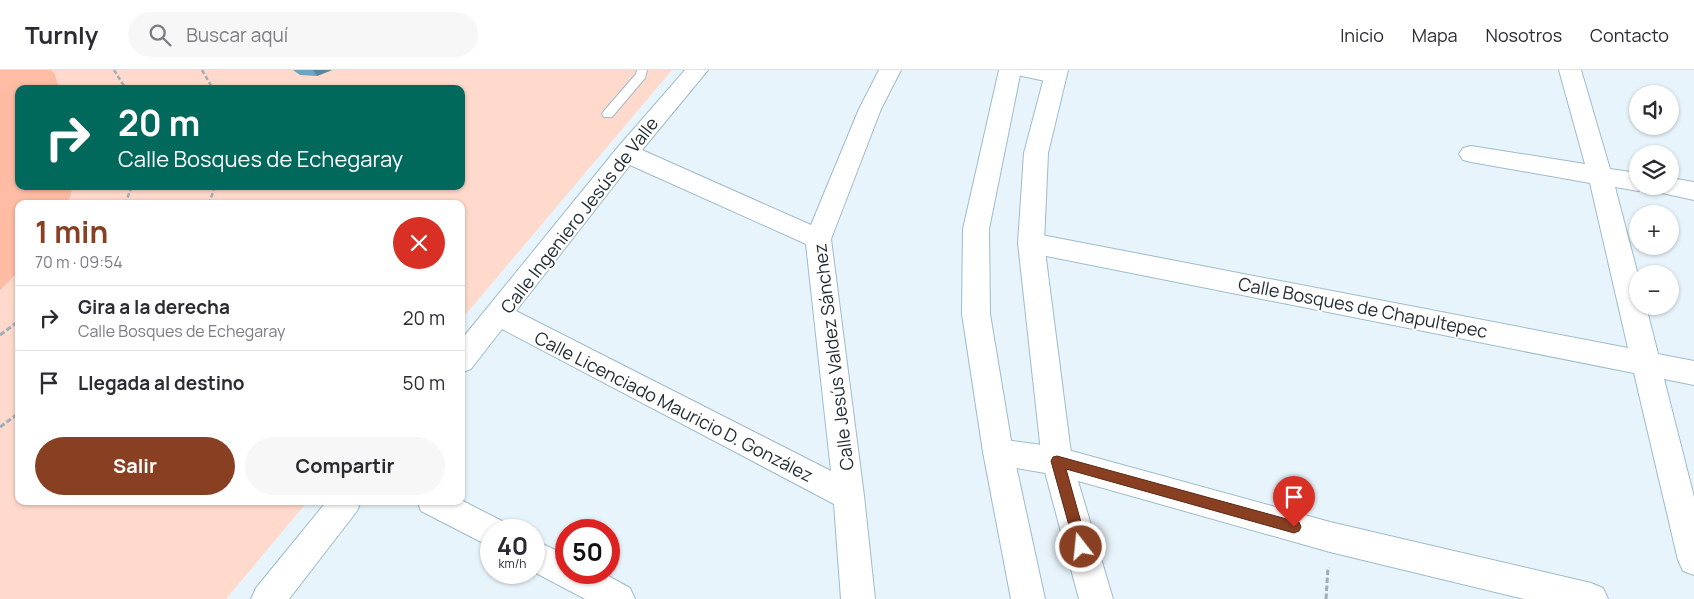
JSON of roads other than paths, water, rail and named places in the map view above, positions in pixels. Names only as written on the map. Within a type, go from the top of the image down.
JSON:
[{"type":"street","name":"Calle Ingeniero Jesús de Valle","points":[[465,356],[626,153],[697,70]]},
{"type":"street","name":"Calle Jesús Valdez Sánchez","points":[[858,599],[849,496],[818,239],[870,109],[890,70]]},
{"type":"street","points":[[1010,70],[976,229],[976,314],[998,452],[1028,599]]},
{"type":"street","points":[[1024,70],[1056,73],[1036,153],[1032,243],[1057,461],[1096,599]]},
{"type":"street","points":[[1570,70],[1600,175],[1648,364],[1694,560]]},
{"type":"street","points":[[626,153],[818,239]]},
{"type":"street","points":[[1471,154],[1629,180]]},
{"type":"street","points":[[1679,188],[1694,191]]},
{"type":"street","name":"Calle Bosques de Chapultepec","points":[[1032,243],[1694,373]]},
{"type":"street","name":"Calle Licenciado Mauricio D. González","points":[[499,315],[849,496]]},
{"type":"street","points":[[998,452],[1057,461],[1330,537],[1592,599]]},
{"type":"street","points":[[268,599],[343,505]]},
{"type":"street","points":[[440,505],[480,526]]},
{"type":"street","points":[[590,584],[618,599]]},
{"type":"lane","points":[[608,114],[641,75],[642,70]]}]
